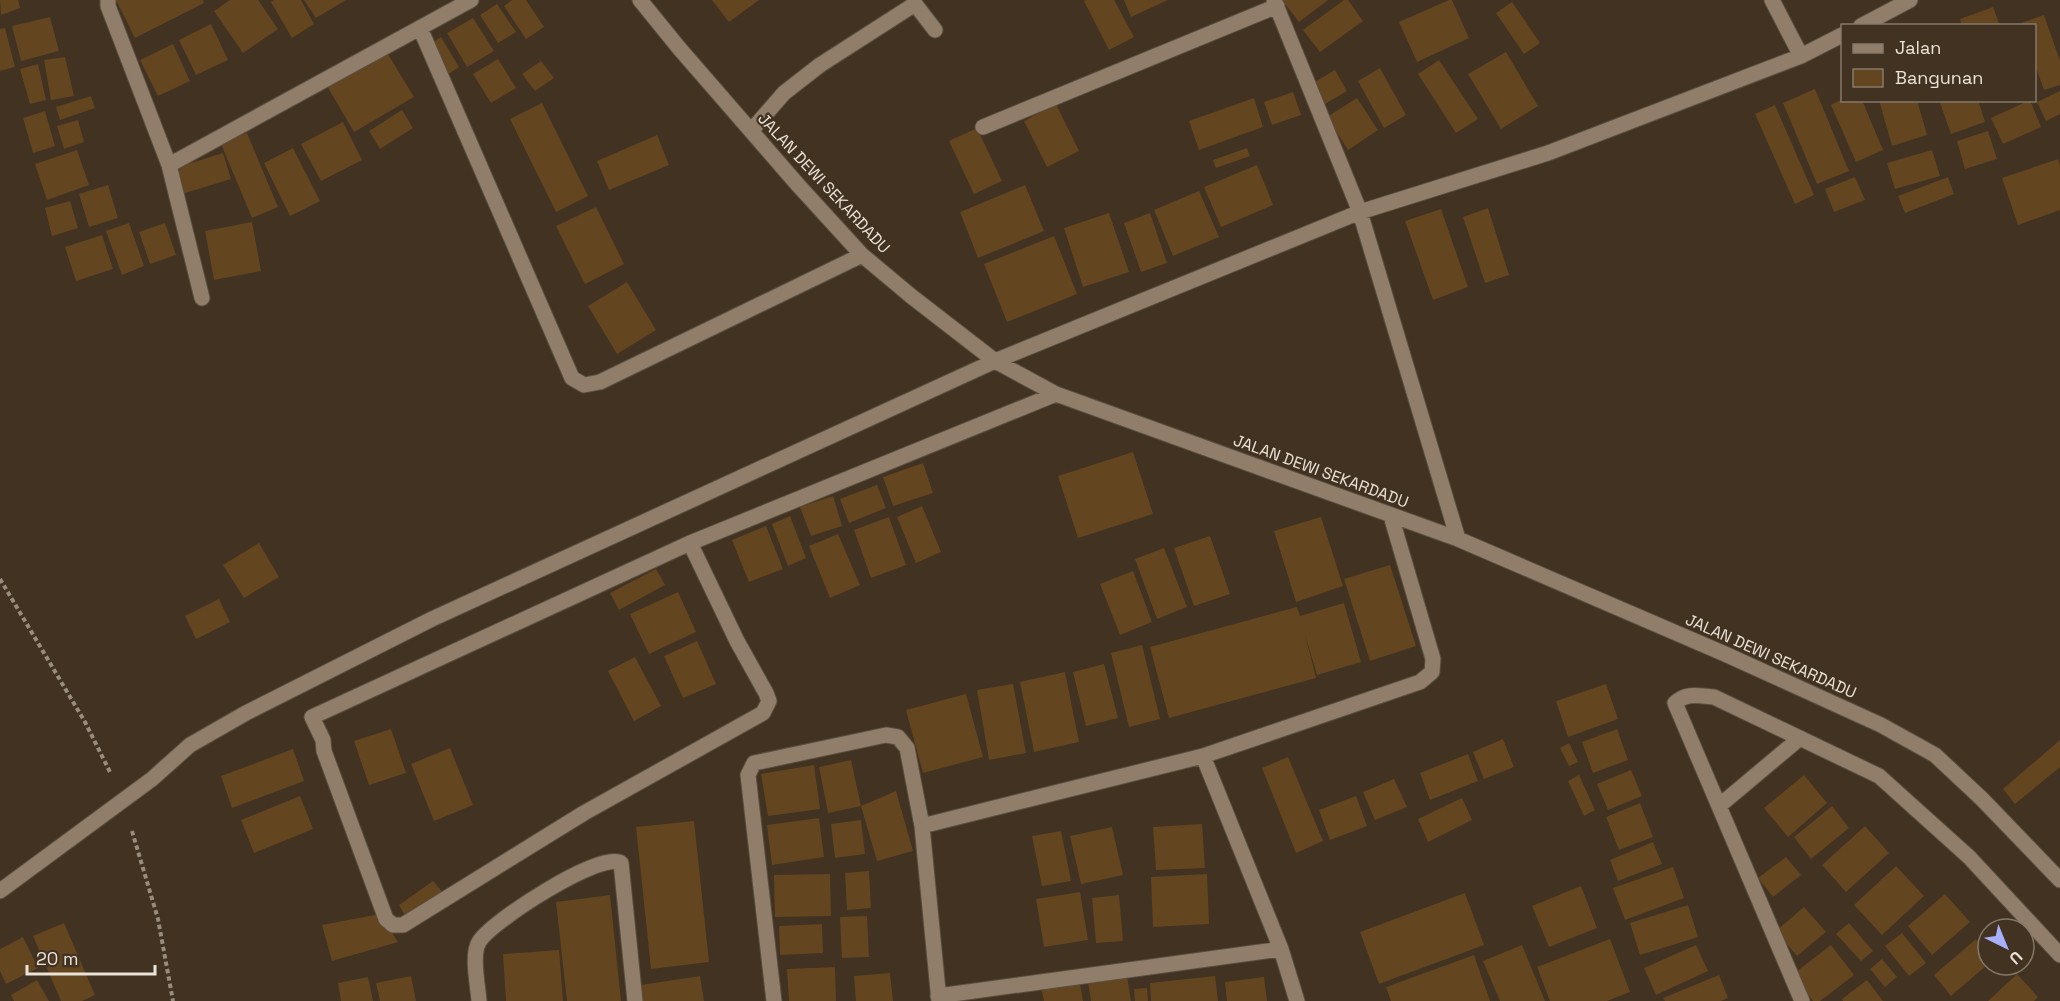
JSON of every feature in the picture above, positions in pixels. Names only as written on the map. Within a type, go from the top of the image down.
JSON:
[{"type":"street","points":[[108,0],[108,6],[169,165],[202,298]]},
{"type":"street","points":[[169,165],[471,0]]},
{"type":"street","name":"JALAN DEWI SEKARDADU","points":[[640,0],[798,185],[862,255],[995,361],[1056,394],[1458,539],[1725,654],[1881,725],[1935,755],[1982,799],[2060,880]]},
{"type":"street","points":[[1772,0],[1801,56]]},
{"type":"street","points":[[1865,24],[1910,0]]},
{"type":"street","points":[[982,127],[1275,3],[1360,212],[1458,539]]},
{"type":"street","points":[[751,131],[784,93],[802,79],[830,58],[915,4],[935,30]]},
{"type":"street","points":[[420,28],[572,378],[584,385],[600,382],[862,255]]},
{"type":"street","points":[[0,891],[123,801],[190,745],[246,713],[412,630],[995,361],[1360,212],[1548,153],[1801,56],[1841,36]]},
{"type":"street","points":[[690,543],[736,640],[766,693],[769,701],[763,713],[584,813],[403,925],[393,925],[386,919],[324,751],[323,740],[312,717],[690,543],[1056,394]]},
{"type":"street","points":[[922,826],[1203,756],[1420,682],[1432,672],[1433,659],[1391,516]]},
{"type":"street","points":[[1802,1001],[1675,703],[1681,697],[1689,694],[1714,697],[1879,776],[1969,857],[2060,955]]},
{"type":"street","points":[[774,1001],[748,775],[754,763],[886,735],[898,737],[907,748],[922,826],[938,998],[1281,949]]},
{"type":"street","points":[[1719,806],[1800,738]]},
{"type":"street","points":[[1203,756],[1281,949],[1297,1001]]},
{"type":"street","points":[[479,1001],[474,952],[482,938],[529,901],[579,871],[614,861],[621,863],[635,1001]]},
{"type":"path","points":[[0,579],[85,722],[123,801],[158,920],[173,1001]]},
{"type":"building","points":[[0,0],[18,0],[20,8],[1,15]]},
{"type":"building","points":[[116,0],[203,0],[204,3],[135,38]]},
{"type":"building","points":[[230,0],[258,0],[278,29],[243,53],[214,11]]},
{"type":"building","points":[[301,0],[314,24],[292,38],[271,2]]},
{"type":"building","points":[[304,0],[346,0],[316,18]]},
{"type":"building","points":[[512,0],[526,0],[544,27],[526,39],[504,6]]},
{"type":"building","points":[[712,0],[759,0],[729,22]]},
{"type":"building","points":[[1114,0],[1134,37],[1109,50],[1084,1]]},
{"type":"building","points":[[1124,0],[1168,0],[1131,17]]},
{"type":"building","points":[[1282,0],[1328,0],[1299,22]]},
{"type":"building","points":[[1344,0],[1348,0],[1363,21],[1320,52],[1303,30]]},
{"type":"building","points":[[1452,0],[1469,38],[1417,62],[1399,22]]},
{"type":"building","points":[[1512,2],[1540,43],[1524,54],[1496,13]]},
{"type":"building","points":[[497,4],[516,32],[498,43],[480,15]]},
{"type":"building","points":[[1993,7],[1999,24],[1961,24],[1960,19]]},
{"type":"building","points":[[2044,15],[2060,61],[2060,85],[2044,90],[2036,68],[2036,24],[2021,23]]},
{"type":"building","points":[[50,17],[59,51],[21,61],[12,26]]},
{"type":"building","points":[[473,18],[494,51],[467,67],[447,33]]},
{"type":"building","points":[[211,24],[228,60],[196,75],[179,40]]},
{"type":"building","points":[[5,28],[15,67],[0,71],[0,29]]},
{"type":"building","points":[[441,37],[459,67],[447,75],[429,45]]},
{"type":"building","points":[[173,44],[190,81],[158,96],[140,60]]},
{"type":"building","points":[[386,51],[414,97],[354,132],[327,86]]},
{"type":"building","points":[[1506,52],[1538,106],[1501,129],[1468,74]]},
{"type":"building","points":[[65,57],[74,96],[51,100],[44,60]]},
{"type":"building","points":[[498,59],[516,88],[491,103],[473,74]]},
{"type":"building","points":[[1439,60],[1478,119],[1456,133],[1418,74]]},
{"type":"building","points":[[541,61],[554,78],[535,91],[522,74]]},
{"type":"building","points":[[38,64],[46,100],[30,104],[20,69]]},
{"type":"building","points":[[1380,68],[1406,115],[1384,128],[1358,81]]},
{"type":"building","points":[[1335,70],[1347,91],[1325,104],[1313,83]]},
{"type":"building","points":[[1815,89],[1849,171],[1817,184],[1783,103]]},
{"type":"building","points":[[2060,91],[2060,114],[2046,121],[2037,102]]},
{"type":"building","points":[[1293,92],[1301,115],[1272,125],[1264,102]]},
{"type":"building","points":[[91,96],[95,108],[60,120],[56,107]]},
{"type":"building","points":[[1254,98],[1263,127],[1199,150],[1189,121]]},
{"type":"building","points":[[1357,98],[1378,130],[1348,150],[1327,117]]},
{"type":"building","points":[[1841,100],[1841,102],[1863,102],[1883,150],[1856,162],[1831,105]]},
{"type":"building","points":[[1880,102],[1918,102],[1927,135],[1892,146]]},
{"type":"building","points":[[1940,102],[1979,102],[1985,122],[1951,134]]},
{"type":"building","points":[[2026,102],[2031,102],[2041,127],[2003,144],[1991,118]]},
{"type":"building","points":[[542,103],[588,196],[556,212],[510,119]]},
{"type":"building","points":[[1056,104],[1079,151],[1047,167],[1024,121]]},
{"type":"building","points":[[1775,105],[1814,195],[1795,204],[1755,114]]},
{"type":"building","points":[[402,110],[413,128],[380,149],[369,131]]},
{"type":"building","points":[[45,111],[55,146],[33,153],[23,118]]},
{"type":"building","points":[[78,120],[84,142],[64,149],[57,126]]},
{"type":"building","points":[[343,122],[362,160],[321,181],[301,144]]},
{"type":"building","points":[[977,128],[1002,181],[974,194],[949,141]]},
{"type":"building","points":[[1988,131],[1997,159],[1965,169],[1957,141]]},
{"type":"building","points":[[247,133],[278,207],[252,218],[221,144]]},
{"type":"building","points":[[657,135],[669,165],[609,190],[597,161]]},
{"type":"building","points":[[293,148],[320,201],[290,216],[264,163]]},
{"type":"building","points":[[1247,148],[1250,156],[1216,168],[1213,160]]},
{"type":"building","points":[[77,150],[89,185],[47,200],[35,164]]},
{"type":"building","points":[[1932,150],[1940,176],[1895,189],[1887,163]]},
{"type":"building","points":[[223,153],[231,179],[182,194],[175,168]]},
{"type":"building","points":[[2058,159],[2060,210],[2018,225],[2002,178]]},
{"type":"building","points":[[1257,165],[1273,205],[1221,227],[1204,187]]},
{"type":"building","points":[[1855,177],[1865,200],[1834,212],[1825,189]]},
{"type":"building","points":[[1948,177],[1954,194],[1905,213],[1898,196]]},
{"type":"building","points":[[108,185],[118,218],[89,227],[79,194]]},
{"type":"building","points":[[1025,185],[1044,231],[978,258],[960,212]]},
{"type":"building","points":[[1199,191],[1219,237],[1173,256],[1154,210]]},
{"type":"building","points":[[70,201],[78,228],[52,236],[45,208]]},
{"type":"building","points":[[596,207],[624,264],[585,284],[556,226]]},
{"type":"building","points":[[1488,208],[1509,275],[1485,283],[1463,217]]},
{"type":"building","points":[[1441,209],[1468,287],[1433,300],[1405,221]]},
{"type":"building","points":[[1109,213],[1129,272],[1083,287],[1064,228]]},
{"type":"building","points":[[1150,213],[1167,263],[1141,272],[1124,223]]},
{"type":"building","points":[[252,222],[261,271],[214,280],[205,231]]},
{"type":"building","points":[[129,223],[144,266],[122,275],[106,231]]},
{"type":"building","points":[[165,223],[176,255],[150,264],[139,232]]},
{"type":"building","points":[[102,235],[113,269],[76,281],[65,247]]},
{"type":"building","points":[[1054,236],[1077,294],[1007,322],[984,264]]},
{"type":"building","points":[[627,282],[656,330],[617,354],[588,306]]},
{"type":"building","points":[[1133,452],[1153,514],[1078,538],[1058,476]]},
{"type":"building","points":[[923,463],[933,493],[893,506],[883,477]]},
{"type":"building","points":[[877,485],[886,508],[849,523],[840,499]]},
{"type":"building","points":[[833,496],[842,526],[811,536],[800,507]]},
{"type":"building","points":[[922,506],[941,552],[916,563],[897,517]]},
{"type":"building","points":[[790,516],[806,558],[788,566],[772,524]]},
{"type":"building","points":[[889,517],[906,565],[871,578],[854,530]]},
{"type":"building","points":[[1321,517],[1343,586],[1296,602],[1274,531]]},
{"type":"building","points":[[766,526],[783,569],[749,582],[732,540]]},
{"type":"building","points":[[838,534],[860,585],[830,598],[809,546]]},
{"type":"building","points":[[1210,536],[1230,594],[1194,606],[1174,548]]},
{"type":"building","points":[[259,543],[279,577],[244,598],[223,565]]},
{"type":"building","points":[[1164,548],[1187,607],[1157,619],[1135,559]]},
{"type":"building","points":[[1390,565],[1416,646],[1370,661],[1344,579]]},
{"type":"building","points":[[656,569],[665,585],[619,610],[610,593]]},
{"type":"building","points":[[1133,571],[1152,622],[1120,635],[1100,584]]},
{"type":"building","points":[[678,592],[696,632],[649,654],[630,614]]},
{"type":"building","points":[[219,599],[230,622],[196,639],[185,616]]},
{"type":"building","points":[[1344,603],[1361,662],[1317,675],[1305,634],[1316,678],[1169,718],[1150,647],[1297,607],[1300,616]]},
{"type":"building","points":[[697,641],[716,684],[683,698],[664,656]]},
{"type":"building","points":[[1142,645],[1160,719],[1129,727],[1111,653]]},
{"type":"building","points":[[635,657],[661,706],[634,721],[608,671]]},
{"type":"building","points":[[1104,664],[1118,718],[1086,726],[1073,672]]},
{"type":"building","points":[[1065,672],[1079,742],[1034,752],[1020,682]]},
{"type":"building","points":[[1013,684],[1026,753],[989,760],[977,690]]},
{"type":"building","points":[[1606,684],[1618,719],[1568,737],[1556,701]]},
{"type":"building","points":[[966,694],[983,757],[923,773],[906,710]]},
{"type":"building","points":[[391,729],[406,773],[369,785],[354,741]]},
{"type":"building","points":[[1617,729],[1628,760],[1593,773],[1582,742]]},
{"type":"building","points":[[1503,739],[1514,767],[1484,779],[1473,752]]},
{"type":"building","points":[[2060,740],[2060,767],[2015,804],[2003,789]]},
{"type":"building","points":[[1569,743],[1578,762],[1569,766],[1560,748]]},
{"type":"building","points":[[450,748],[473,805],[434,821],[411,764]]},
{"type":"building","points":[[293,749],[304,781],[232,808],[221,776]]},
{"type":"building","points":[[1468,754],[1478,781],[1430,800],[1420,773]]},
{"type":"building","points":[[1288,757],[1323,841],[1296,853],[1262,768]]},
{"type":"building","points":[[851,760],[861,806],[828,813],[819,767]]},
{"type":"building","points":[[814,765],[820,809],[768,816],[761,774]]},
{"type":"building","points":[[1631,770],[1642,796],[1608,810],[1597,784]]},
{"type":"building","points":[[1579,775],[1595,810],[1584,816],[1568,781]]},
{"type":"building","points":[[1804,775],[1827,803],[1788,837],[1764,808]]},
{"type":"building","points":[[1394,779],[1407,807],[1375,820],[1363,792]]},
{"type":"building","points":[[896,791],[913,851],[877,861],[861,806]]},
{"type":"building","points":[[300,796],[313,829],[254,853],[241,820]]},
{"type":"building","points":[[1356,796],[1367,826],[1330,840],[1319,810]]},
{"type":"building","points":[[1462,798],[1472,820],[1428,842],[1418,819]]},
{"type":"building","points":[[1640,803],[1653,837],[1619,850],[1606,817]]},
{"type":"building","points":[[1832,806],[1849,828],[1811,859],[1794,837]]},
{"type":"building","points":[[819,818],[824,857],[772,865],[767,825]]},
{"type":"building","points":[[861,820],[865,854],[835,858],[831,824]]},
{"type":"building","points":[[694,821],[709,962],[651,969],[636,827]]},
{"type":"building","points":[[1202,824],[1205,868],[1156,870],[1153,827]]},
{"type":"building","points":[[1865,826],[1889,853],[1846,892],[1822,865]]},
{"type":"building","points":[[1112,827],[1123,875],[1081,884],[1070,836]]},
{"type":"building","points":[[1061,831],[1071,881],[1042,886],[1032,836]]},
{"type":"building","points":[[1653,842],[1662,864],[1618,881],[1610,860]]},
{"type":"building","points":[[1786,857],[1801,875],[1773,897],[1758,878]]},
{"type":"building","points":[[1896,866],[1924,896],[1882,935],[1854,905]]},
{"type":"building","points":[[1673,867],[1684,898],[1625,920],[1613,888]]},
{"type":"building","points":[[869,871],[871,908],[847,910],[845,873]]},
{"type":"building","points":[[830,874],[831,916],[775,917],[774,875]]},
{"type":"building","points":[[1207,874],[1209,924],[1153,927],[1151,877]]},
{"type":"building","points":[[433,881],[445,895],[407,919],[399,905]]},
{"type":"building","points":[[1581,886],[1597,928],[1549,947],[1532,906]]},
{"type":"building","points":[[1080,892],[1088,940],[1044,947],[1036,899]]},
{"type":"building","points":[[1465,893],[1484,945],[1379,984],[1360,932]]},
{"type":"building","points":[[1945,894],[1970,922],[1932,955],[1908,926]]},
{"type":"building","points":[[610,895],[621,1001],[567,1001],[556,902]]},
{"type":"building","points":[[1119,895],[1123,941],[1096,943],[1092,898]]},
{"type":"building","points":[[1688,905],[1698,937],[1640,955],[1630,923]]},
{"type":"building","points":[[1804,907],[1826,932],[1797,956],[1776,931]]},
{"type":"building","points":[[380,914],[398,942],[332,961],[322,925]]},
{"type":"building","points":[[867,916],[869,957],[842,958],[840,917]]},
{"type":"building","points":[[64,923],[95,995],[82,1001],[61,1001],[33,936]]},
{"type":"building","points":[[1849,923],[1873,951],[1861,961],[1836,934]]},
{"type":"building","points":[[822,924],[823,953],[780,955],[779,926]]},
{"type":"building","points":[[1902,933],[1926,963],[1909,976],[1885,946]]},
{"type":"building","points":[[23,937],[38,968],[6,984],[0,971],[0,949]]},
{"type":"building","points":[[1610,939],[1630,992],[1607,1001],[1550,1001],[1537,967]]},
{"type":"building","points":[[1976,939],[1976,974],[1951,996],[1934,975]]},
{"type":"building","points":[[1522,945],[1545,1001],[1500,1001],[1483,961]]},
{"type":"building","points":[[1696,945],[1708,971],[1656,995],[1644,968]]},
{"type":"building","points":[[1831,945],[1854,975],[1820,1001],[1813,1001],[1792,975]]},
{"type":"building","points":[[559,950],[563,1001],[506,1001],[503,954]]},
{"type":"building","points":[[1474,955],[1490,1001],[1391,1001],[1386,987]]},
{"type":"building","points":[[1882,959],[1897,977],[1885,987],[1870,969]]},
{"type":"building","points":[[835,967],[836,1001],[789,1001],[787,969]]},
{"type":"building","points":[[1126,970],[1131,1001],[1091,1001],[1087,976]]},
{"type":"building","points":[[890,973],[893,1001],[856,1001],[854,976]]},
{"type":"building","points":[[1719,975],[1728,998],[1721,1001],[1665,1001],[1663,998]]},
{"type":"building","points":[[411,976],[416,1001],[380,1001],[376,983]]},
{"type":"building","points":[[700,976],[704,1001],[643,1001],[641,985]]},
{"type":"building","points":[[1215,976],[1218,1001],[1151,1001],[1150,983]]},
{"type":"building","points":[[368,977],[373,1001],[341,1001],[338,983]]},
{"type":"building","points":[[1264,977],[1267,1001],[1227,1001],[1225,982]]},
{"type":"building","points":[[2014,977],[2020,977],[2038,997],[2034,1001],[1988,1001]]},
{"type":"building","points":[[1079,979],[1083,1001],[1044,1001],[1041,986]]},
{"type":"building","points":[[37,980],[49,1001],[14,1001],[11,995]]},
{"type":"building","points":[[1867,980],[1883,1001],[1843,1001],[1842,999]]},
{"type":"building","points":[[1147,988],[1148,1001],[1135,1001],[1134,989]]}]
